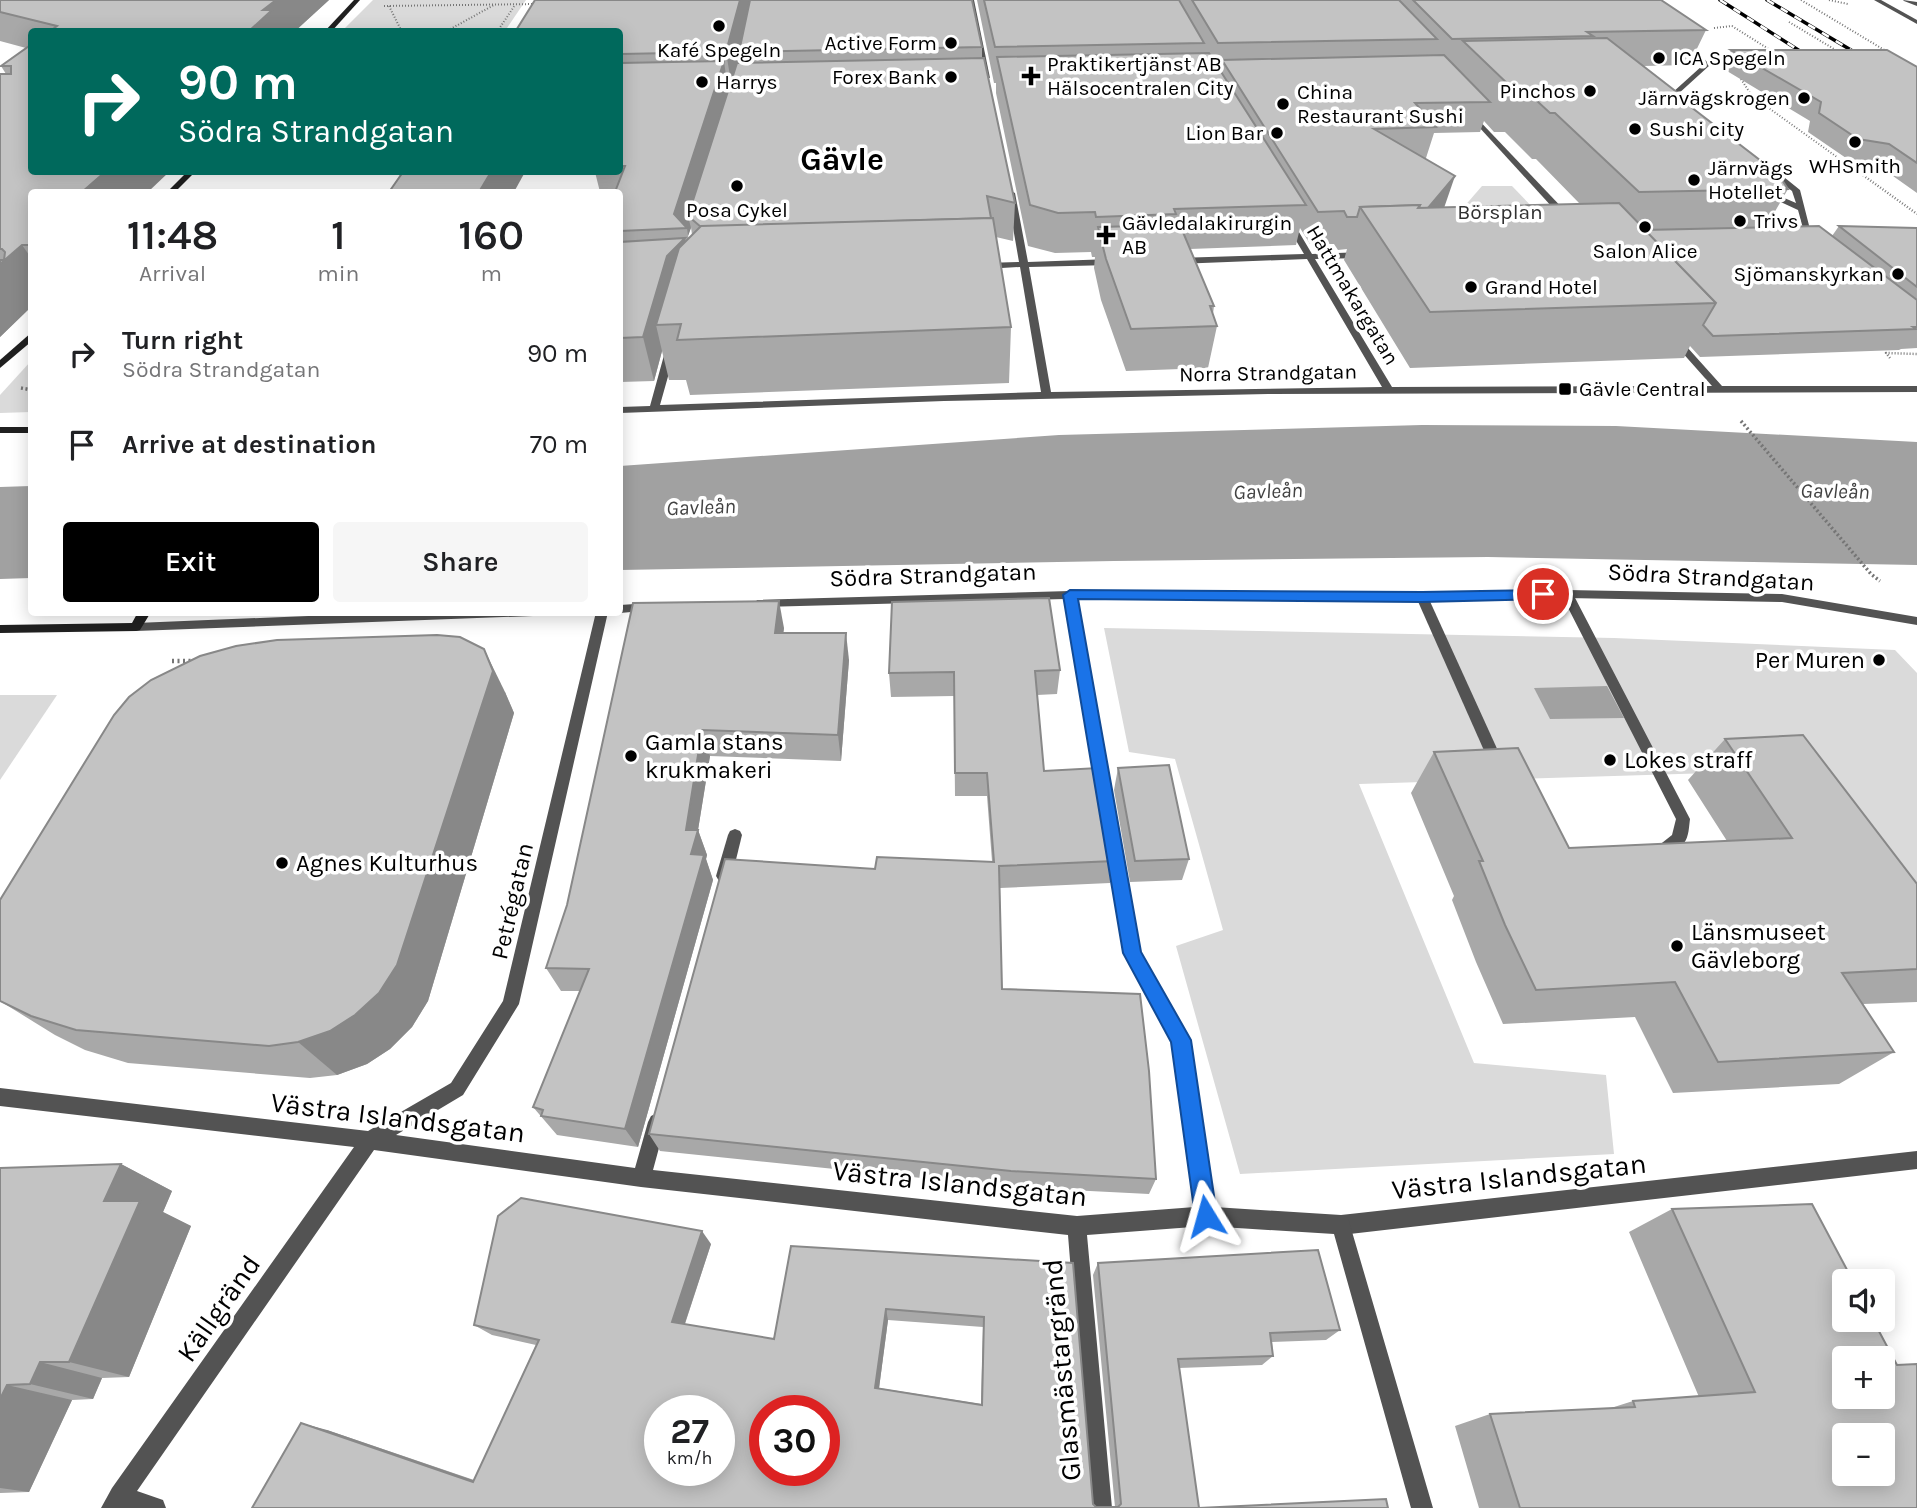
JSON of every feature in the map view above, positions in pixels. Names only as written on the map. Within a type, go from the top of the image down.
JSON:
[{"type":"street","points":[[331,28],[357,0]]},
{"type":"street","points":[[971,0],[990,88]]},
{"type":"street","points":[[1877,0],[1917,22]]},
{"type":"street","points":[[1906,0],[1917,4]]},
{"type":"street","points":[[1673,120],[1663,112],[1674,94],[1707,65],[1684,41]]},
{"type":"street","points":[[1660,97],[1682,107]]},
{"type":"street","points":[[1465,109],[1575,227]]},
{"type":"street","points":[[1756,159],[1796,190],[1809,241],[1819,249]]},
{"type":"street","points":[[174,189],[188,175]]},
{"type":"street","points":[[1009,183],[1026,265],[1047,396]]},
{"type":"street","points":[[1757,189],[1802,209]]},
{"type":"street","name":"Hattmakargatan","points":[[1282,211],[1388,390]]},
{"type":"street","points":[[1161,261],[1377,254]]},
{"type":"street","points":[[970,267],[1120,262]]},
{"type":"street","points":[[1665,328],[1718,388]]},
{"type":"street","points":[[654,408],[674,335]]},
{"type":"street","points":[[0,365],[28,339]]},
{"type":"street","name":"Norra Strandgatan","points":[[623,410],[1047,396],[1388,390],[1917,389]]},
{"type":"street","points":[[0,430],[28,430]]},
{"type":"street","points":[[1567,594],[1682,819],[1679,838],[1671,846],[1662,853],[1641,857]]},
{"type":"street","name":"Södra Strandgatan","points":[[753,603],[1070,595],[1422,597],[1567,594],[1782,598],[1917,621]]},
{"type":"street","points":[[1070,595],[1132,953],[1181,1040],[1206,1216]]},
{"type":"street","points":[[1422,597],[1505,783]]},
{"type":"street","points":[[623,609],[670,605]]},
{"type":"street","points":[[136,627],[143,616]]},
{"type":"street","points":[[0,629],[136,627],[427,616]]},
{"type":"street","name":"Petrégatan","points":[[370,1140],[457,1089],[511,1004],[601,616]]},
{"type":"street","points":[[720,888],[735,835]]},
{"type":"street","name":"Västra Islandsgatan","points":[[0,1097],[370,1140],[642,1178],[1077,1226],[1206,1216],[1340,1225],[1917,1160]]},
{"type":"street","points":[[642,1178],[663,1099]]},
{"type":"street","name":"Källgränd","points":[[116,1502],[370,1140]]},
{"type":"street","points":[[1340,1225],[1422,1508]]},
{"type":"street","name":"Glasmästargränd","points":[[1077,1226],[1101,1508]]},
{"type":"street","points":[[116,1502],[155,1508]]},
{"type":"path","points":[[1801,0],[1895,57]]},
{"type":"path","points":[[1829,0],[1839,4],[1856,5]]},
{"type":"path","points":[[500,28],[515,4]]},
{"type":"path","points":[[452,28],[495,5]]},
{"type":"path","points":[[389,6],[400,28]]},
{"type":"path","points":[[1789,22],[1846,57]]},
{"type":"path","points":[[1723,27],[1732,26],[1774,53]]},
{"type":"path","points":[[1752,78],[1741,79],[1752,96],[1917,214]]},
{"type":"path","points":[[1750,429],[1871,574]]},
{"type":"green space","points":[[373,0],[526,0],[507,28],[345,28]]},
{"type":"green space","name":"Börsplan","points":[[1482,186],[1512,186],[1560,236],[1443,231]]},
{"type":"green space","points":[[28,364],[28,412],[0,413],[0,395]]},
{"type":"green space","points":[[1104,628],[1614,638],[1895,650],[1917,673],[1917,959],[1777,771],[1359,784],[1474,1063],[1606,1075],[1614,1154],[1240,1174],[1176,946],[1223,930],[1175,759],[1129,752]]},
{"type":"green space","points":[[0,695],[57,695],[0,780]]},
{"type":"water","name":"Gavleån","points":[[1422,425],[1616,426],[1917,442],[1917,565],[1488,557],[623,570],[623,466],[1059,435]]},
{"type":"water","points":[[28,486],[28,578],[0,579],[0,487]]},
{"type":"water","points":[[1607,686],[1624,718],[1550,719],[1534,688]]},
{"type":"building","points":[[0,0],[276,0],[263,10],[272,10],[252,28],[54,28],[57,26],[0,12]]},
{"type":"building","points":[[535,0],[740,0],[726,52],[623,54],[623,28],[518,28]]},
{"type":"building","points":[[750,0],[972,0],[982,47],[739,52]]},
{"type":"building","points":[[984,0],[1179,0],[1204,43],[995,47]]},
{"type":"building","points":[[1192,0],[1399,0],[1437,39],[1218,43]]},
{"type":"building","points":[[1413,0],[1661,0],[1706,30],[1587,32],[1593,36],[1452,39]]},
{"type":"building","points":[[1607,38],[1778,174],[1788,189],[1639,192],[1555,113],[1550,113],[1522,87],[1511,87],[1463,41]]},
{"type":"building","points":[[28,47],[28,175],[102,175],[85,189],[28,189],[28,245],[22,245],[0,264],[0,260],[4,260],[5,252],[0,249],[0,74],[11,74],[11,66],[1,66]]},
{"type":"building","points":[[1731,50],[1887,50],[1917,67],[1917,163],[1889,144],[1858,139],[1819,113],[1821,102]]},
{"type":"building","points":[[1209,53],[1306,205],[1174,209],[1176,214],[1096,217],[1095,212],[1058,213],[1030,205],[997,57]]},
{"type":"building","points":[[1444,55],[1490,102],[1415,103],[1436,127],[1374,129],[1455,176],[1428,208],[1419,208],[1420,205],[1360,207],[1357,217],[1347,217],[1344,211],[1318,212],[1222,60]]},
{"type":"building","points":[[984,58],[1015,203],[987,196],[991,218],[701,227],[688,216],[737,63]]},
{"type":"building","points":[[724,61],[674,214],[687,228],[623,231],[623,189],[616,189],[625,166],[623,63]]},
{"type":"building","points":[[401,175],[489,175],[481,189],[391,189]]},
{"type":"building","points":[[1619,203],[1716,303],[1430,312],[1360,207],[1420,205],[1418,208]]},
{"type":"building","points":[[993,218],[1011,327],[677,340],[681,324],[656,325],[679,248],[701,226]]},
{"type":"building","points":[[1180,225],[1214,306],[1210,306],[1217,326],[1131,329],[1106,259],[1098,227]]},
{"type":"building","points":[[1819,226],[1917,300],[1917,327],[1913,327],[1916,329],[1713,336],[1703,325],[1716,303],[1645,230]]},
{"type":"building","points":[[1839,226],[1917,228],[1917,287]]},
{"type":"building","points":[[685,238],[667,256],[643,337],[623,338],[623,242]]},
{"type":"building","points":[[1049,598],[1060,670],[1035,671],[1044,771],[1098,768],[1114,861],[999,866],[1002,989],[1140,994],[1149,1071],[1156,1179],[1011,1171],[649,1134],[725,859],[875,869],[877,857],[994,862],[987,773],[955,773],[954,672],[889,673],[892,602]]},
{"type":"building","points":[[779,601],[775,633],[846,633],[838,735],[702,730],[686,830],[698,830],[691,854],[704,855],[625,1129],[541,1116],[543,1110],[533,1107],[589,969],[546,968],[567,905],[633,603]]},
{"type":"building","name":"Agnes Kulturhus","points":[[437,635],[460,637],[484,649],[493,671],[397,965],[379,993],[355,1015],[330,1031],[298,1042],[269,1046],[76,1030],[31,1016],[0,1001],[0,900],[114,715],[129,697],[151,680],[200,656],[236,646],[277,640]]},
{"type":"building","name":"Länsmuseet Gävleborg","points":[[1803,735],[1917,884],[1917,969],[1842,973],[1894,1052],[1718,1062],[1675,982],[1536,990],[1505,925],[1479,861],[1483,861],[1434,752],[1518,748],[1569,848],[1792,838],[1725,739]]},
{"type":"building","points":[[1169,765],[1189,859],[1135,861],[1118,768]]},
{"type":"building","points":[[121,1164],[104,1201],[140,1201],[69,1362],[40,1362],[30,1384],[7,1385],[0,1399],[0,1168]]},
{"type":"building","points":[[521,1198],[702,1231],[672,1322],[774,1339],[791,1246],[1073,1263],[1093,1504],[1096,1507],[1118,1507],[1121,1504],[1098,1263],[1318,1250],[1340,1330],[1270,1333],[1273,1356],[1178,1359],[1199,1508],[252,1508],[301,1423],[473,1482],[539,1340],[474,1325],[498,1216]],"holes":[[[886,1309],[984,1317],[982,1405],[875,1388]]]},
{"type":"building","points":[[1812,1204],[1847,1269],[1832,1269],[1832,1332],[1879,1332],[1887,1346],[1832,1346],[1832,1409],[1895,1409],[1895,1361],[1897,1365],[1917,1364],[1917,1508],[1520,1508],[1490,1414],[1635,1407],[1633,1401],[1755,1392],[1672,1209]]},
{"type":"building","points":[[1386,1499],[1388,1508],[1199,1508]]},
{"type":"railway","points":[[1720,0],[1814,60]]},
{"type":"railway","points":[[1767,0],[1866,59]]},
{"type":"place","name":"Kafé Spegeln","points":[[719,26]]},
{"type":"place","name":"Active Form","points":[[951,43]]},
{"type":"place","name":"ICA Spegeln","points":[[1659,58]]},
{"type":"place","name":"Praktikertjänst AB Hälsocentralen City","points":[[1031,76]]},
{"type":"place","name":"Forex Bank","points":[[951,77]]},
{"type":"place","name":"Harrys","points":[[702,82]]},
{"type":"place","name":"Pinchos","points":[[1590,91]]},
{"type":"place","name":"Järnvägskrogen","points":[[1804,98]]},
{"type":"place","name":"China Restaurant Sushi","points":[[1283,104]]},
{"type":"place","name":"Sushi city","points":[[1635,129]]},
{"type":"place","name":"Lion Bar","points":[[1277,133]]},
{"type":"place","name":"WHSmith","points":[[1855,142]]},
{"type":"place","name":"Järnvägs Hotellet","points":[[1694,180]]},
{"type":"place","name":"Posa Cykel","points":[[737,186]]},
{"type":"place","name":"Trivs","points":[[1740,221]]},
{"type":"place","name":"Salon Alice","points":[[1645,227]]},
{"type":"place","name":"Gävledalakirurgin AB","points":[[1106,235]]},
{"type":"place","name":"Sjömanskyrkan","points":[[1898,274]]},
{"type":"place","name":"Grand Hotel","points":[[1471,287]]},
{"type":"place","name":"Gävle Central","points":[[1565,389]]},
{"type":"place","name":"Per Muren","points":[[1879,660]]},
{"type":"place","name":"Gamla stans krukmakeri","points":[[631,756]]},
{"type":"place","name":"Lokes straff","points":[[1610,760]]},
{"type":"place","name":"Agnes Kulturhus","points":[[282,863]]},
{"type":"place","name":"Länsmuseet Gävleborg","points":[[1677,946]]},
{"type":"district","name":"Gävle","points":[[842,159]]},
{"type":"route","points":[[1206,1216],[1181,1040],[1132,953],[1070,595],[1422,597],[1543,594]]}]
